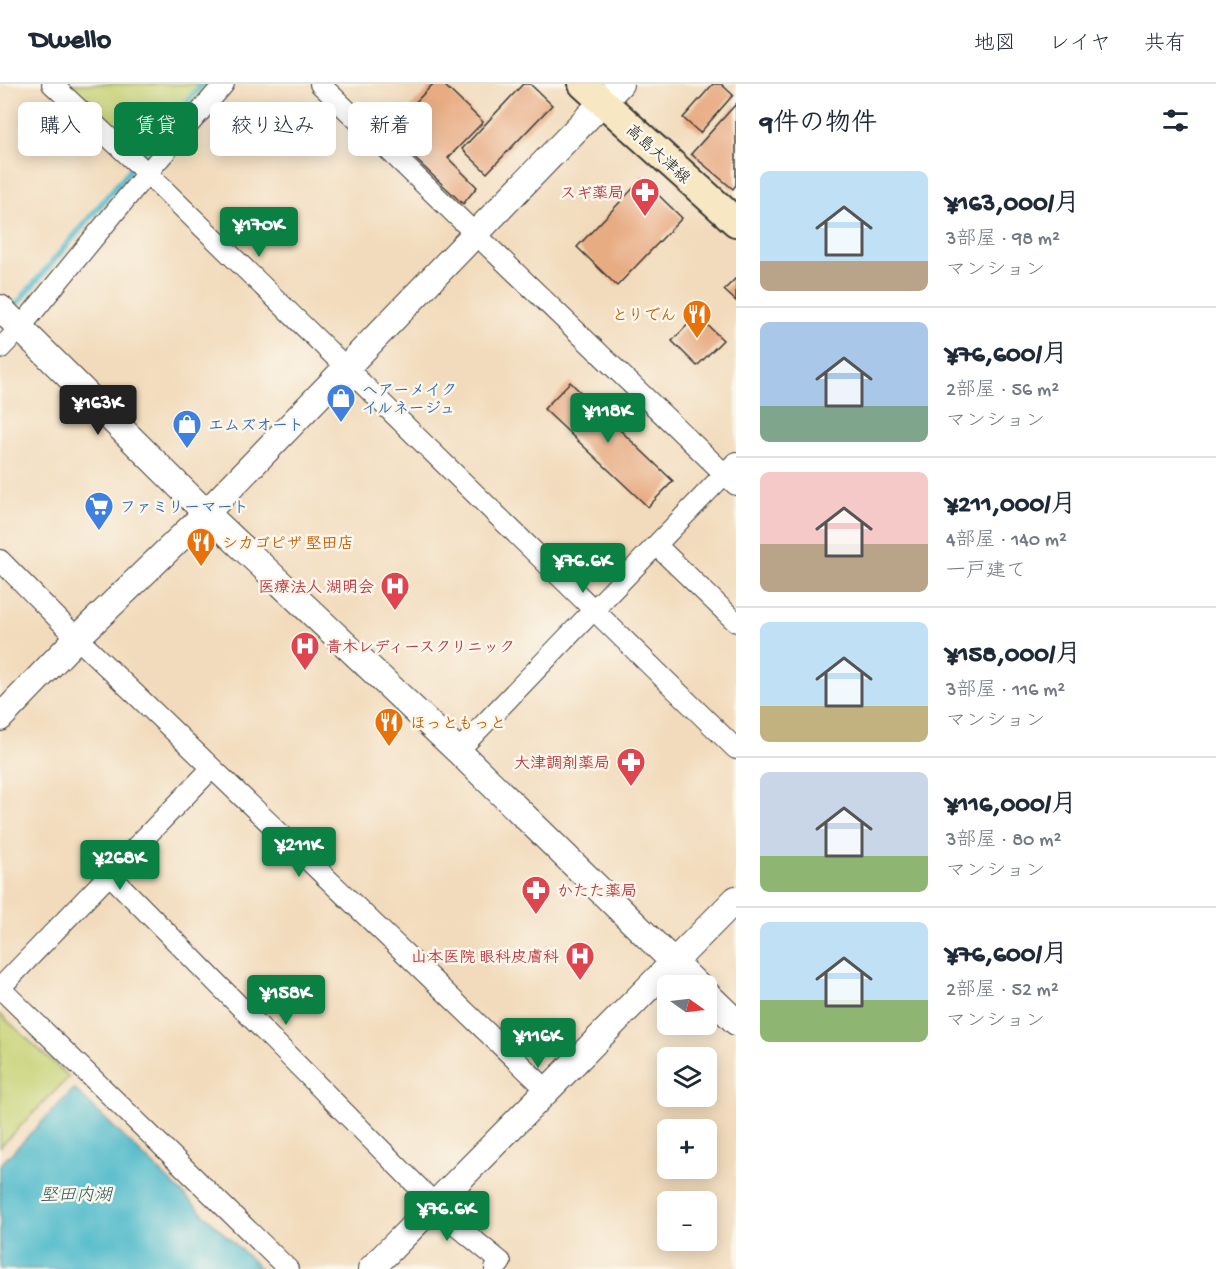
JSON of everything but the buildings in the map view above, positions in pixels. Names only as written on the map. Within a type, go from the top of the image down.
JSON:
[{"type":"main road","name":"高島大津線","points":[[602,90],[736,222]]},
{"type":"street","points":[[52,84],[147,173],[736,749]]},
{"type":"street","points":[[0,349],[224,84]]},
{"type":"street","points":[[320,84],[732,474],[656,545],[458,751]]},
{"type":"street","points":[[0,718],[206,513],[346,369],[475,233],[602,90]]},
{"type":"street","points":[[0,308],[206,513],[458,751],[687,975]]},
{"type":"street","points":[[656,545],[736,622]]},
{"type":"street","points":[[0,560],[212,768],[547,1090]]},
{"type":"street","points":[[212,768],[0,988],[288,1269]]},
{"type":"street","points":[[110,875],[445,1216],[502,1267]]},
{"type":"street","points":[[371,1269],[736,899]]},
{"type":"street","points":[[717,1004],[736,1022]]},
{"type":"green space","points":[[67,84],[216,84],[198,104],[198,102],[114,102],[114,131],[102,119],[102,102],[85,102]]},
{"type":"green space","points":[[139,156],[152,156],[146,163]]},
{"type":"green space","points":[[0,1014],[69,1077],[0,1147]]},
{"type":"water","name":"堅田内湖","points":[[74,1089],[261,1269],[0,1269],[0,1165]]},
{"type":"waterway","points":[[11,311],[202,84]]},
{"type":"place","name":"スギ薬局","points":[[645,218]]},
{"type":"place","name":"とりでん","points":[[697,340]]},
{"type":"place","name":"ヘアーメイク イルネージュ","points":[[341,424]]},
{"type":"place","name":"エムズオート","points":[[187,450]]},
{"type":"place","name":"ファミリーマート","points":[[99,532]]},
{"type":"place","name":"シカゴピザ 堅田店","points":[[201,568]]},
{"type":"place","name":"医療法人 湖明会","points":[[395,612]]},
{"type":"place","name":"青木レディースクリニック","points":[[305,672]]},
{"type":"place","name":"ほっともっと","points":[[389,748]]},
{"type":"place","name":"大津調剤薬局","points":[[631,788]]},
{"type":"place","name":"かたた薬局","points":[[536,916]]},
{"type":"place","name":"山本医院 眼科皮膚科","points":[[580,982]]}]
